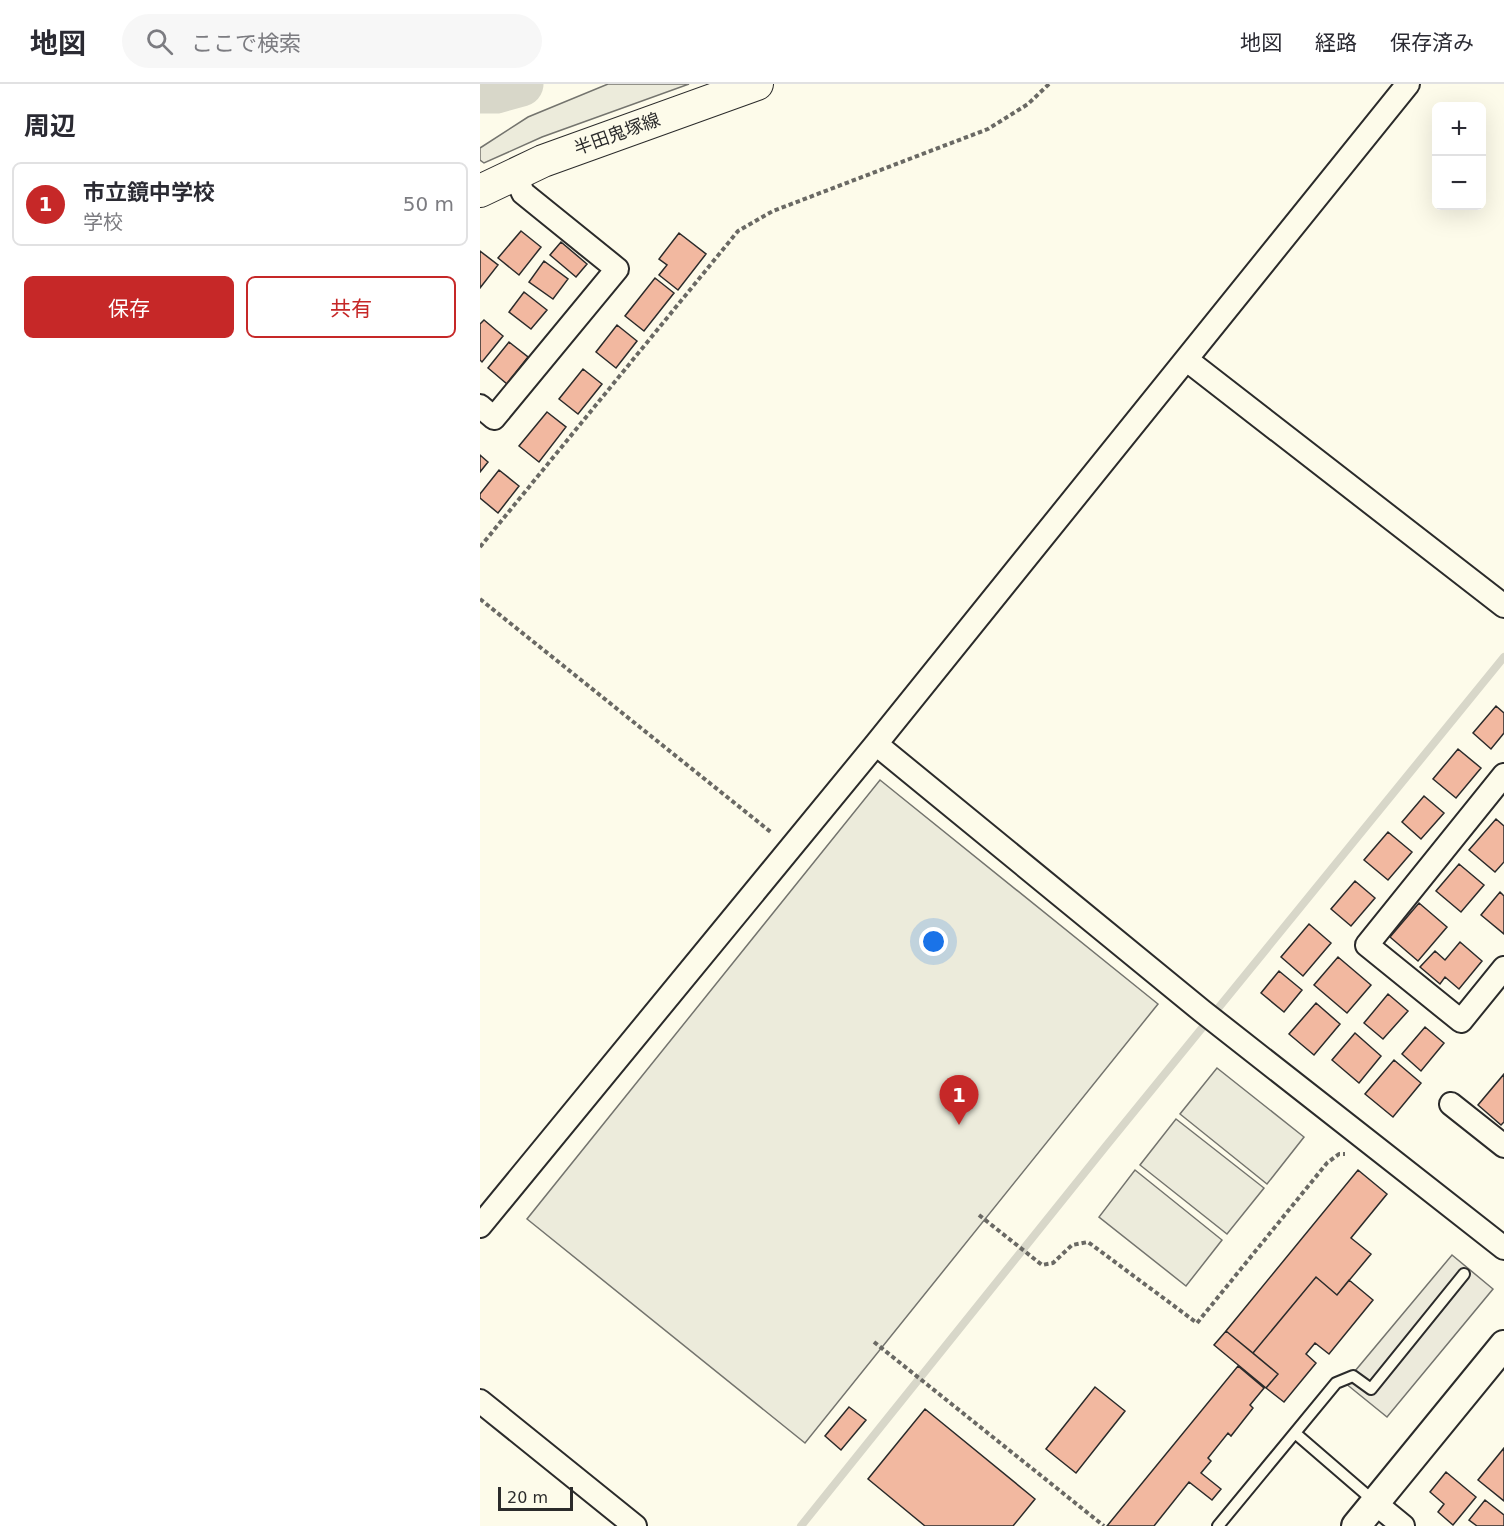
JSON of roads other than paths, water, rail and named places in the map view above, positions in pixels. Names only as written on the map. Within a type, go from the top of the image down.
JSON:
[{"type":"main road","name":"半田鬼塚線","points":[[480,191],[543,161],[757,84]]},
{"type":"street","points":[[480,1226],[876,744],[1408,84]]},
{"type":"street","points":[[480,406],[494,418],[617,269],[523,193],[515,174]]},
{"type":"street","points":[[1187,360],[1504,606]]},
{"type":"street","points":[[876,744],[1210,1017],[1504,1248]]},
{"type":"street","points":[[1504,775],[1367,945],[1461,1021],[1504,968]]},
{"type":"street","points":[[1451,1104],[1504,1146]]},
{"type":"street","points":[[1356,1526],[1504,1346]]},
{"type":"street","points":[[480,1401],[634,1526]]},
{"type":"street","points":[[1375,1503],[1402,1526]]},
{"type":"lane","points":[[1218,1526],[1335,1383],[1353,1376],[1371,1389],[1464,1274]]},
{"type":"lane","points":[[1295,1433],[1375,1503]]},
{"type":"waterway","points":[[480,91],[496,91],[521,84]]},
{"type":"waterway","points":[[801,1526],[1106,1146],[1504,657]]},
{"type":"place","name":"市立鏡中学校","points":[[959,1125]]}]
